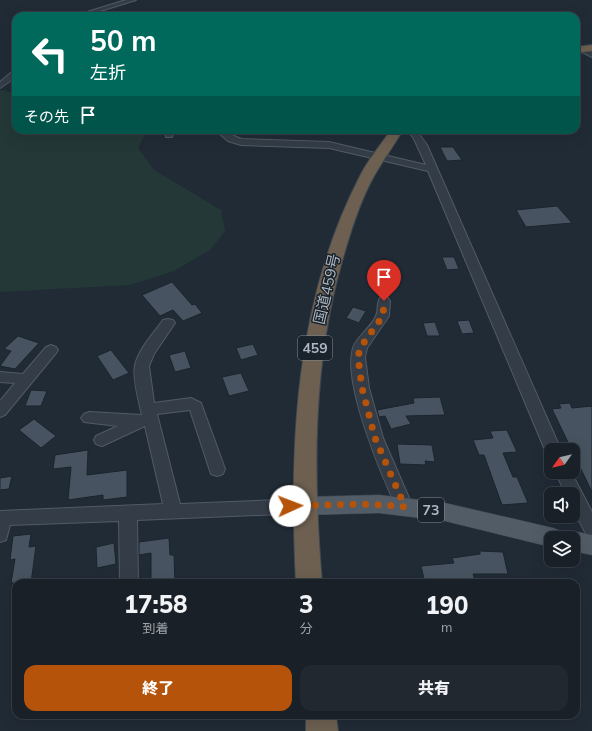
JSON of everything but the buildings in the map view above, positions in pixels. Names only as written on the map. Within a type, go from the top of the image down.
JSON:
[{"type":"highway","name":"国道459号","points":[[309,579],[305,506],[305,448],[310,386],[325,286],[347,216],[366,176],[377,157],[394,134]]},
{"type":"highway","points":[[321,719],[322,731]]},
{"type":"main road","name":"73","points":[[305,506],[379,504],[405,507],[445,512],[544,536]]},
{"type":"main road","points":[[580,543],[592,545]]},
{"type":"street","points":[[90,12],[133,0]]},
{"type":"street","points":[[584,49],[592,55]]},
{"type":"street","points":[[0,73],[12,74]]},
{"type":"street","points":[[0,86],[12,76]]},
{"type":"street","points":[[226,134],[241,142],[329,145],[432,169]]},
{"type":"street","points":[[415,134],[420,140],[550,443]]},
{"type":"street","points":[[384,301],[383,316],[360,348],[358,357],[362,388],[375,438],[405,507]]},
{"type":"street","points":[[168,323],[147,353],[142,366],[147,416],[173,510]]},
{"type":"street","points":[[0,411],[51,350]]},
{"type":"street","points":[[0,377],[26,379]]},
{"type":"street","points":[[102,440],[147,416],[191,404],[196,407],[217,469]]},
{"type":"street","points":[[89,418],[147,416]]},
{"type":"street","points":[[567,479],[592,529]]},
{"type":"street","points":[[1,523],[128,512],[305,506]]},
{"type":"street","points":[[128,512],[129,579]]},
{"type":"green space","points":[[0,90],[12,92],[12,134],[144,134],[145,135],[138,148],[154,170],[221,210],[225,231],[210,250],[174,271],[130,285],[0,292]]},
{"type":"route","points":[[290,506],[379,504],[405,507],[375,438],[362,388],[358,357],[360,348],[383,316],[384,301]]}]
